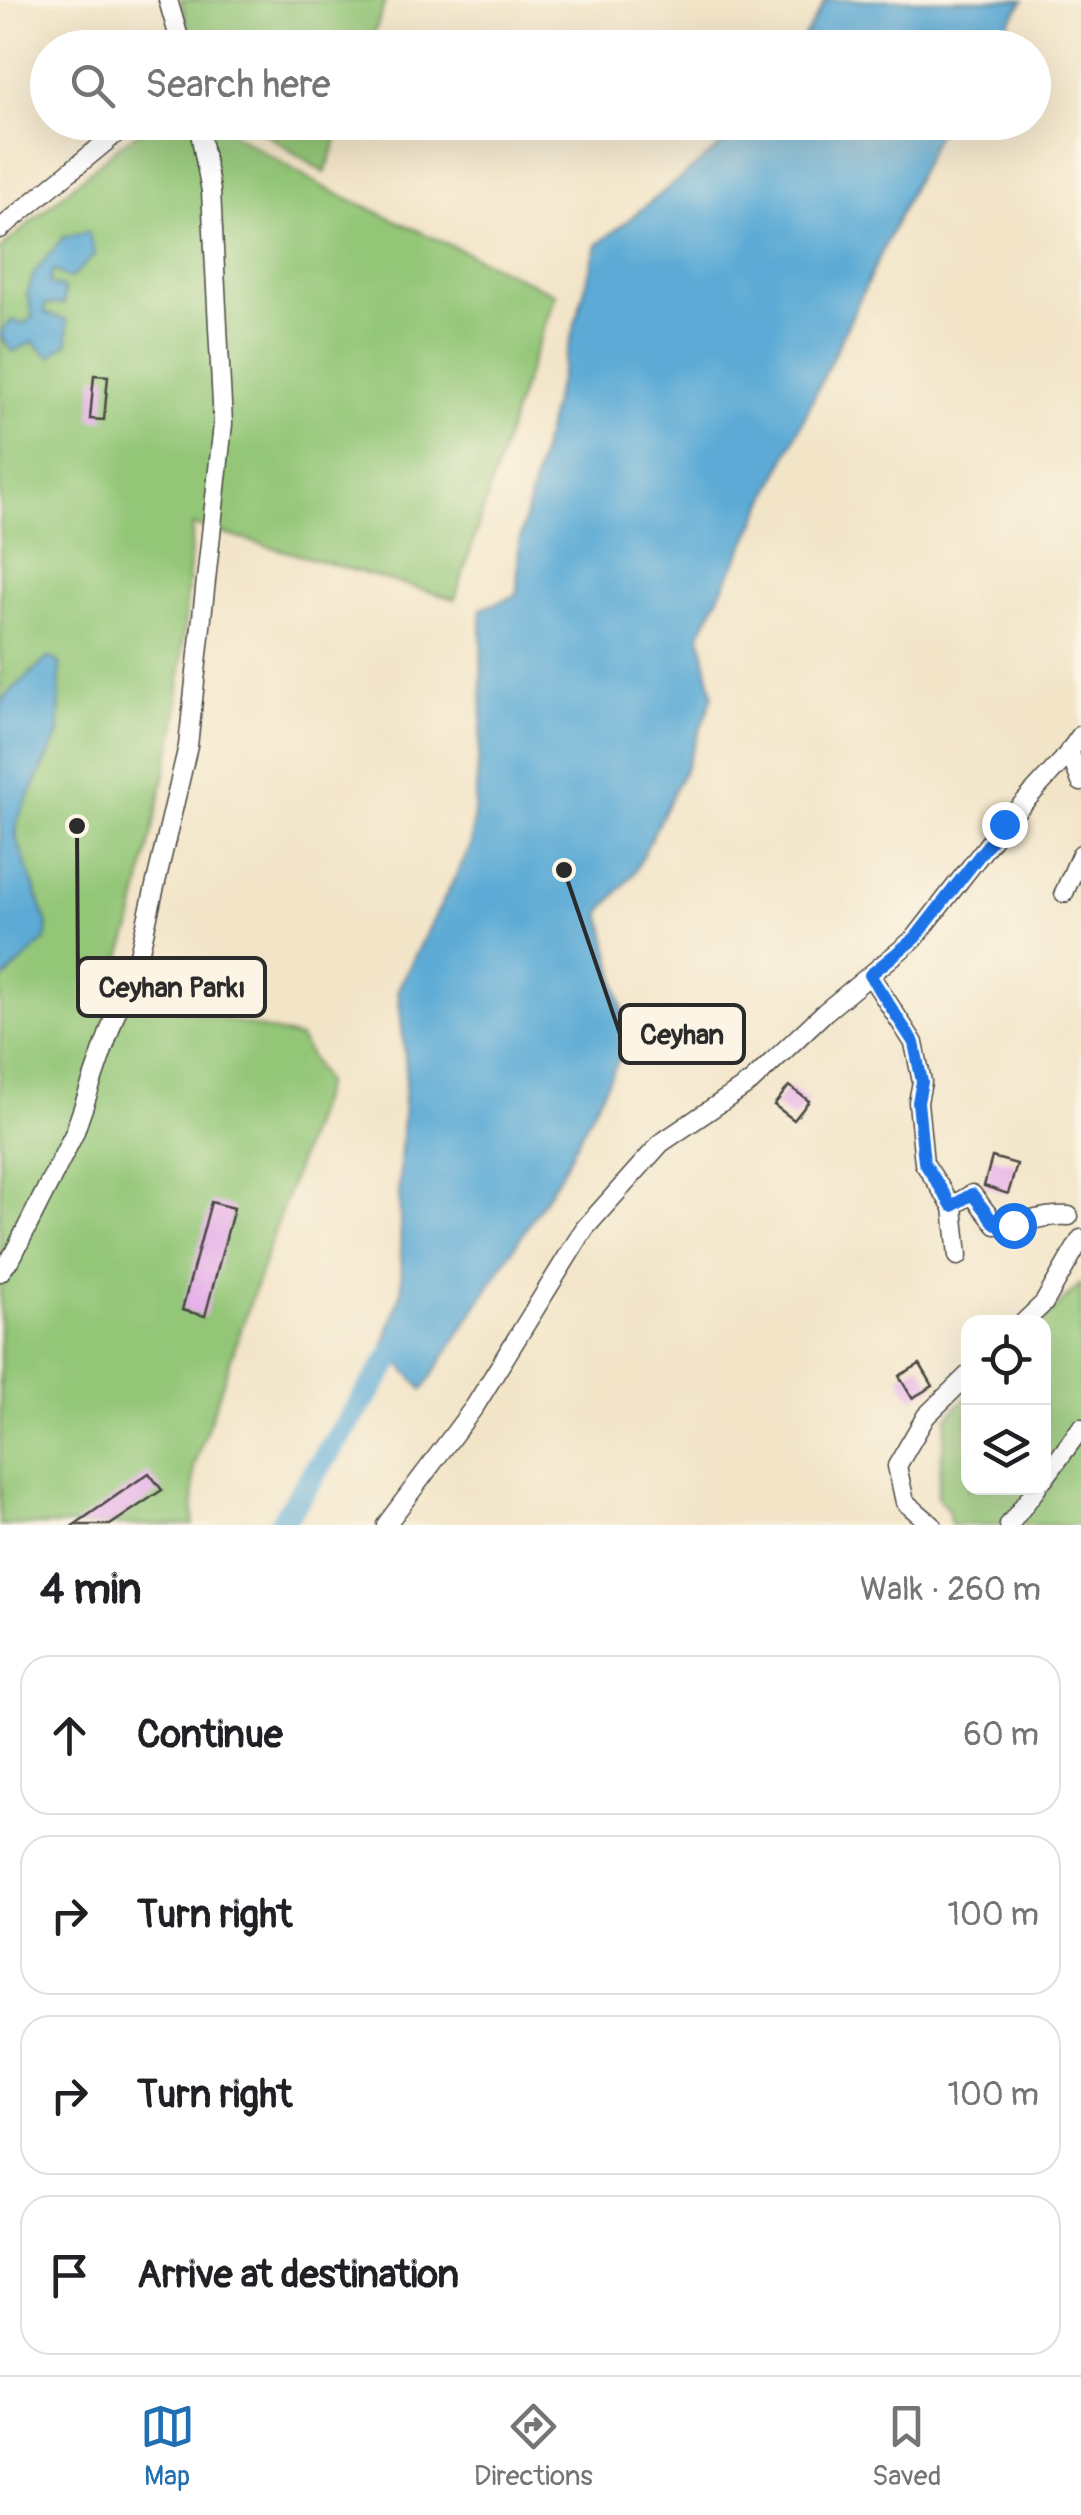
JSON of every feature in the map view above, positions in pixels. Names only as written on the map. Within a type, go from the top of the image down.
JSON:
[{"type":"street","points":[[168,0],[177,30]]},
{"type":"street","points":[[0,229],[108,140]]},
{"type":"street","points":[[0,1272],[74,1134],[114,1015],[136,967],[188,746],[223,424],[211,191],[201,140]]},
{"type":"street","points":[[386,1525],[475,1406],[586,1228],[661,1143],[751,1082],[825,1012],[915,938],[1004,824],[1081,735]]},
{"type":"street","points":[[1069,751],[1081,782]]},
{"type":"street","points":[[1064,893],[1081,854]]},
{"type":"street","points":[[870,975],[914,1043],[922,1082],[918,1102],[924,1162],[952,1206],[958,1256]]},
{"type":"street","points":[[952,1206],[972,1194],[996,1225],[1013,1225],[1050,1215],[1069,1216]]},
{"type":"street","points":[[1032,1315],[1044,1304],[1081,1239]]},
{"type":"street","points":[[932,1525],[905,1502],[897,1466],[926,1416],[961,1382]]},
{"type":"street","points":[[1051,1469],[1081,1428]]},
{"type":"street","points":[[1010,1525],[1032,1495]]},
{"type":"green space","points":[[181,0],[386,0],[375,30],[189,30]]},
{"type":"green space","points":[[127,140],[244,140],[325,188],[556,294],[455,599],[193,525],[176,724],[131,928],[109,991],[300,1038],[325,1083],[194,1467],[193,1525],[0,1525],[0,249]]},
{"type":"green space","points":[[276,140],[337,140],[325,173]]},
{"type":"green space","points":[[1081,1284],[1081,1525],[951,1525],[948,1510],[937,1497],[947,1417],[961,1403],[961,1495],[1051,1495],[1049,1315]]},
{"type":"water","points":[[826,0],[1024,0],[1004,30],[808,30]]},
{"type":"water","points":[[728,140],[934,140],[700,634],[713,696],[687,764],[634,873],[601,912],[629,1040],[559,1177],[423,1390],[384,1345],[402,1289],[399,1186],[406,1066],[398,989],[471,846],[482,719],[481,609],[517,595],[519,543],[597,245]]},
{"type":"water","points":[[88,232],[95,255],[70,279],[53,270],[49,284],[64,288],[64,304],[45,305],[45,313],[67,320],[68,343],[50,357],[33,342],[12,352],[0,334],[12,320],[23,324],[33,317],[27,294],[34,273],[64,237]]},
{"type":"water","points":[[49,657],[60,663],[59,734],[18,819],[16,836],[48,926],[46,939],[0,983],[0,701]]},
{"type":"building","points":[[94,375],[108,376],[104,420],[90,419]]},
{"type":"building","points":[[789,1086],[809,1101],[794,1120],[774,1105]]},
{"type":"building","points":[[992,1157],[1017,1164],[1008,1194],[984,1186]]},
{"type":"building","points":[[211,1202],[234,1208],[205,1316],[182,1310]]},
{"type":"building","points":[[920,1364],[933,1386],[912,1398],[899,1376]]},
{"type":"building","points":[[149,1473],[162,1490],[110,1525],[74,1525]]},
{"type":"waterway","points":[[280,1525],[410,1329]]},
{"type":"place","name":"Ceyhan Parkı","points":[[77,826]]},
{"type":"place","name":"Ceyhan","points":[[564,870]]},
{"type":"route","points":[[1004,824],[915,938],[870,975],[914,1043],[922,1082],[918,1102],[924,1162],[952,1206],[972,1194],[996,1225],[1013,1225]]}]
